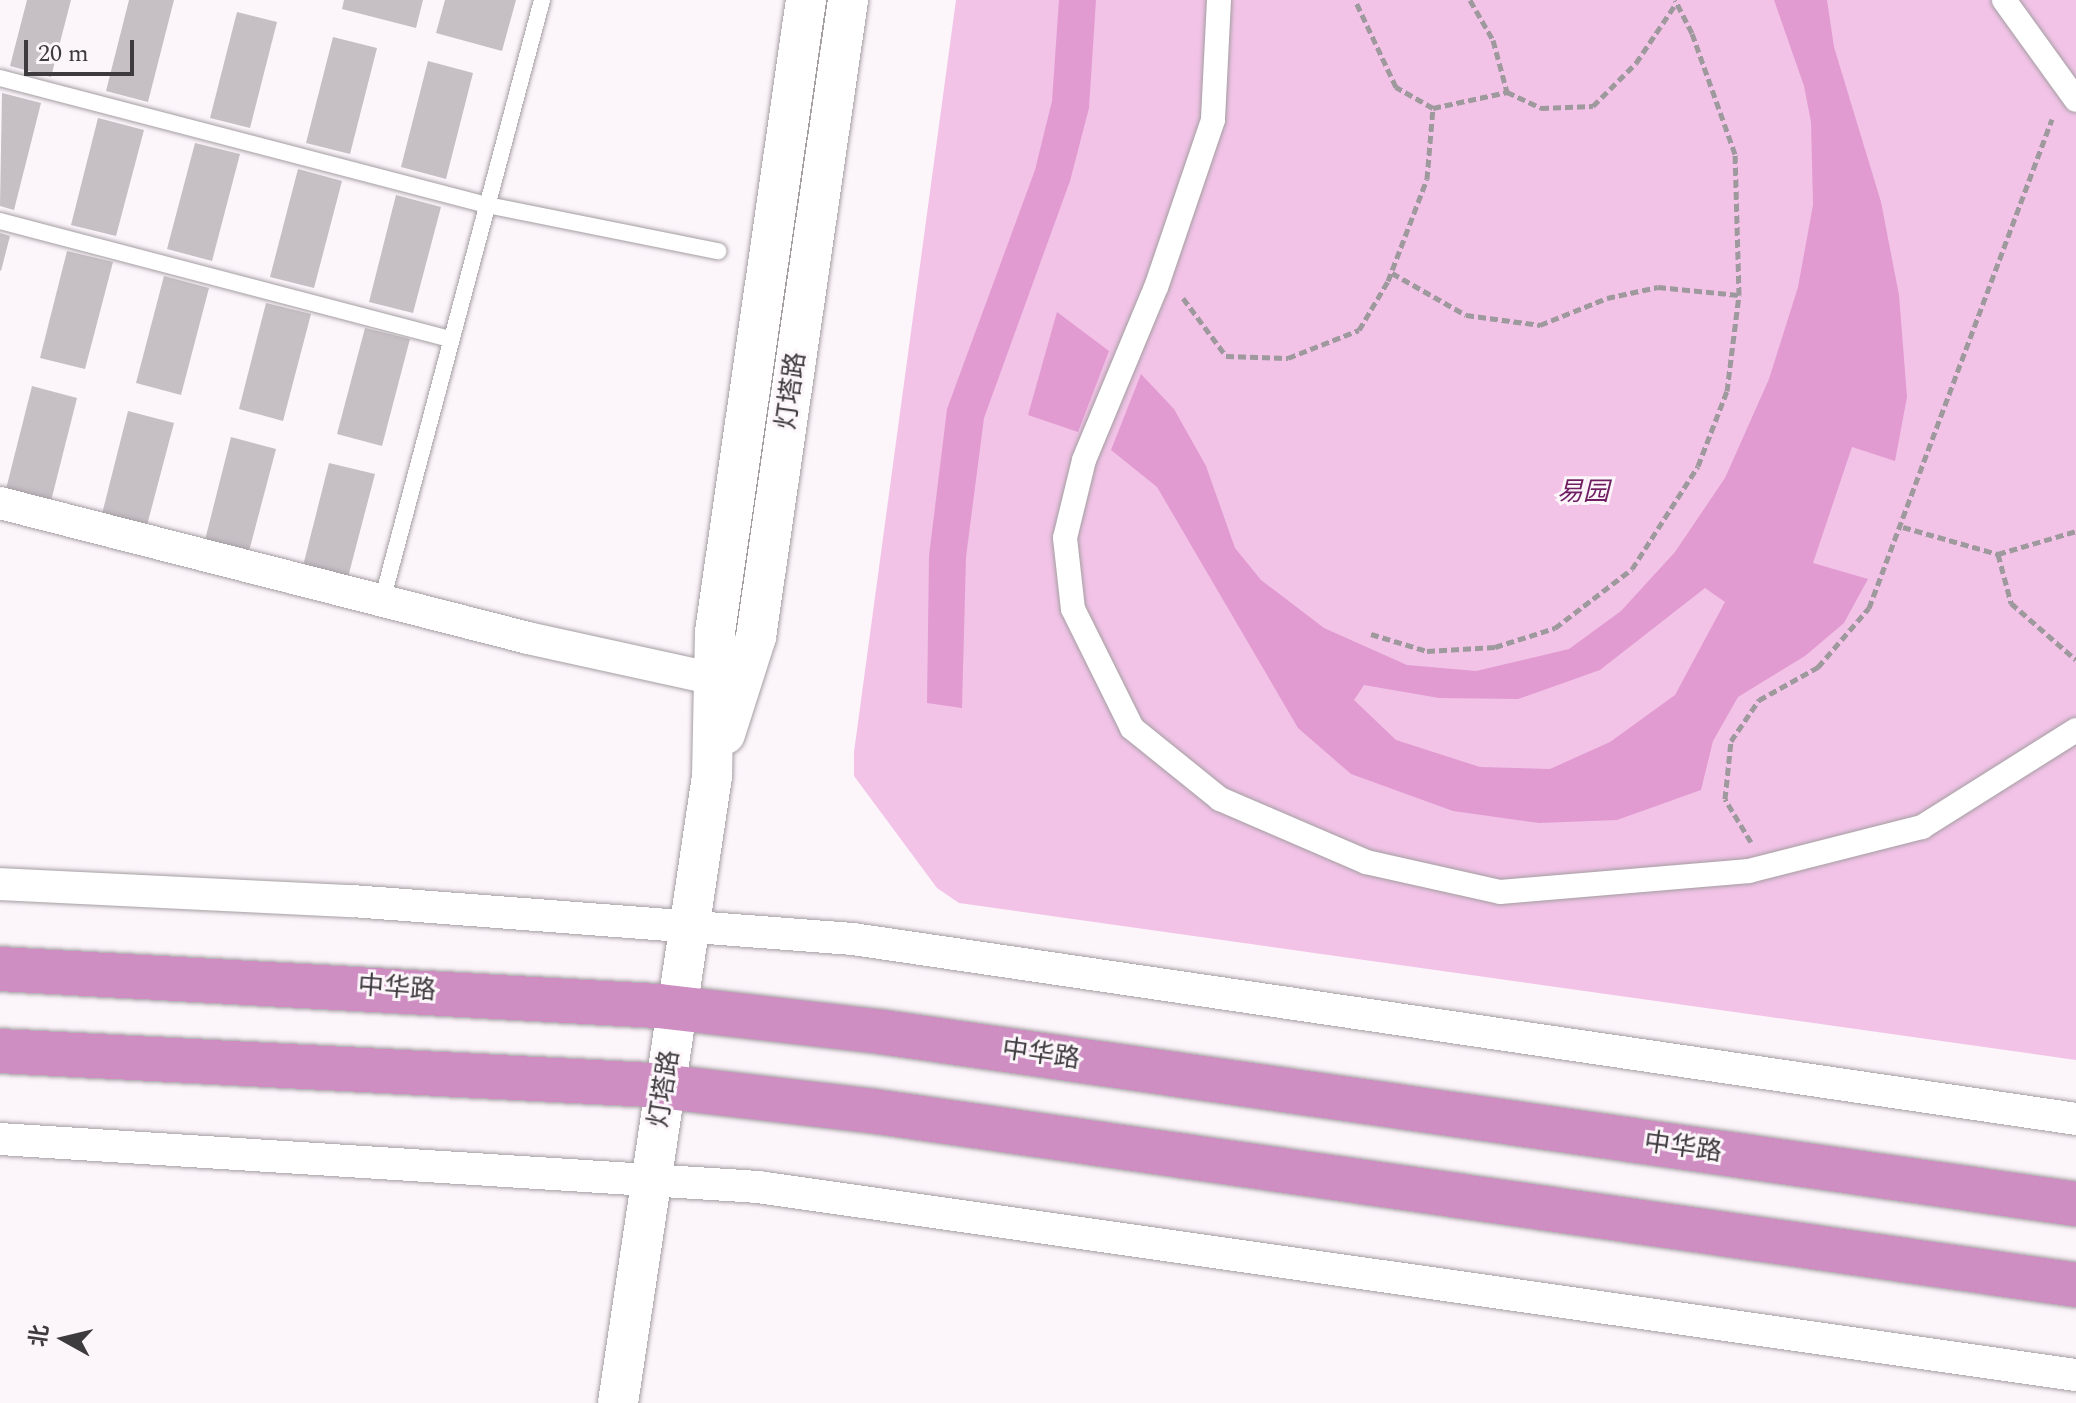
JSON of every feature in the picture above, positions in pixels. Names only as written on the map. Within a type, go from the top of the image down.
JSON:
[{"type":"highway","name":"中华路","points":[[0,969],[678,1008],[882,1032],[2076,1204]]},
{"type":"highway","points":[[0,1051],[665,1087],[888,1114],[2076,1285]]},
{"type":"street","name":"灯塔路","points":[[618,1403],[712,776],[715,632],[806,0]]},
{"type":"street","name":"灯塔路","points":[[712,776],[756,637],[848,0]]},
{"type":"street","points":[[1219,0],[1213,120],[1164,265],[1084,460],[1065,538],[1073,609],[1132,728],[1220,799],[1366,862],[1500,892],[1766,867],[1922,827],[2076,730]]},
{"type":"street","points":[[2004,0],[2070,92]]},
{"type":"street","points":[[0,503],[382,601],[714,679]]},
{"type":"street","points":[[0,884],[352,901],[853,939],[2076,1119]]},
{"type":"street","points":[[0,1139],[758,1187],[2076,1375]]},
{"type":"lane","points":[[382,601],[542,0]]},
{"type":"lane","points":[[0,78],[487,205],[718,251]]},
{"type":"lane","points":[[0,221],[451,339]]},
{"type":"path","points":[[1355,0],[1396,87],[1433,108],[1507,92],[1541,108],[1593,106],[1636,63],[1675,2],[1692,33],[1735,154],[1739,295],[1727,391],[1698,466],[1632,569],[1555,628],[1495,647],[1427,651],[1371,634]]},
{"type":"path","points":[[1470,0],[1493,40],[1507,92]]},
{"type":"path","points":[[1766,867],[1725,799],[1731,741],[1759,700],[1818,667],[1869,608],[2070,92]]},
{"type":"path","points":[[1164,265],[1226,356],[1288,358],[1359,330],[1392,273],[1427,179],[1433,108]]},
{"type":"path","points":[[1392,273],[1466,315],[1540,325],[1607,298],[1658,287],[1739,295]]},
{"type":"path","points":[[1903,527],[1998,554],[2076,531]]},
{"type":"path","points":[[1998,554],[2011,603],[2076,660]]},
{"type":"green space","name":"易园","points":[[956,0],[2076,0],[2076,1060],[959,903],[937,888],[854,776],[854,752]]},
{"type":"shaded area","points":[[1059,0],[1096,0],[1089,108],[1070,181],[984,418],[966,557],[962,708],[927,703],[929,556],[947,409],[1035,170],[1052,101]]},
{"type":"shaded area","points":[[1774,0],[1827,0],[1834,47],[1881,202],[1899,295],[1907,397],[1895,461],[1852,447],[1813,563],[1868,579],[1844,623],[1805,656],[1738,697],[1713,741],[1701,790],[1617,820],[1539,823],[1453,811],[1351,774],[1298,728],[1157,487],[1111,450],[1141,374],[1174,409],[1206,466],[1235,548],[1261,580],[1324,628],[1407,665],[1476,671],[1569,649],[1621,611],[1675,552],[1725,478],[1769,379],[1798,287],[1813,205],[1811,122],[1804,86]],"holes":[[[1705,588],[1725,602],[1675,695],[1610,742],[1550,769],[1480,767],[1396,740],[1354,700],[1364,685],[1439,698],[1518,699],[1600,670]]]},
{"type":"shaded area","points":[[1057,312],[1109,351],[1078,432],[1028,415]]},
{"type":"building","points":[[27,0],[71,0],[51,77],[10,66]]},
{"type":"building","points":[[129,0],[174,0],[148,102],[106,91]]},
{"type":"building","points":[[344,0],[423,0],[416,28],[342,9]]},
{"type":"building","points":[[445,0],[516,0],[502,51],[436,33]]},
{"type":"building","points":[[237,12],[277,22],[250,128],[210,118]]},
{"type":"building","points":[[333,37],[377,48],[350,154],[306,143]]},
{"type":"building","points":[[428,61],[473,73],[446,179],[401,167]]},
{"type":"building","points":[[2,93],[41,103],[14,210],[0,206]]},
{"type":"building","points":[[98,118],[144,130],[116,236],[71,225]]},
{"type":"building","points":[[195,143],[240,154],[212,261],[167,249]]},
{"type":"building","points":[[298,169],[342,181],[314,288],[270,277]]},
{"type":"building","points":[[396,195],[441,207],[413,313],[369,302]]},
{"type":"building","points":[[0,233],[10,236],[1,271],[0,270]]},
{"type":"building","points":[[67,251],[113,262],[85,369],[40,358]]},
{"type":"building","points":[[164,276],[209,288],[181,395],[136,383]]},
{"type":"building","points":[[266,303],[311,314],[283,421],[239,409]]},
{"type":"building","points":[[365,328],[410,339],[382,446],[337,434]]},
{"type":"building","points":[[32,386],[77,398],[50,505],[5,493]]},
{"type":"building","points":[[128,411],[174,423],[146,529],[101,518]]},
{"type":"building","points":[[231,437],[276,449],[248,555],[204,544]]},
{"type":"building","points":[[329,463],[375,474],[347,581],[302,570]]}]
